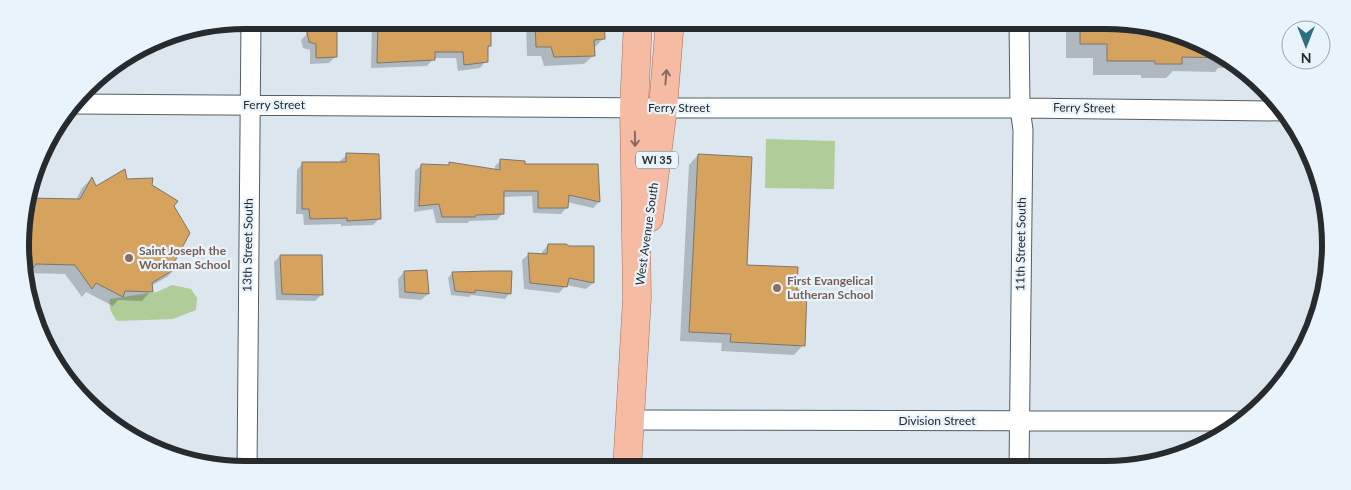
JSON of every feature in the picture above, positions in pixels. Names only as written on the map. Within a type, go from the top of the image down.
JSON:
[{"type":"main road","name":"West Avenue South","points":[[627,461],[637,298],[634,108],[638,29]]},
{"type":"main road","name":"West Avenue South","points":[[637,298],[656,170],[669,29]]},
{"type":"street","name":"13th Street South","points":[[247,461],[251,29]]},
{"type":"street","name":"11th Street South","points":[[1018,461],[1023,130],[1020,108],[1019,29]]},
{"type":"street","name":"Ferry Street","points":[[80,104],[1276,111]]},
{"type":"street","name":"Division Street","points":[[630,420],[1232,421]]},
{"type":"green space","points":[[766,139],[835,141],[834,189],[765,188]]},
{"type":"green space","points":[[172,285],[191,289],[197,298],[196,310],[173,319],[117,321],[111,311],[110,299],[157,292]]},
{"type":"building","points":[[311,29],[337,29],[337,57],[316,58],[316,44],[309,42],[307,32]]},
{"type":"building","points":[[378,29],[464,31],[464,29],[491,29],[491,46],[488,46],[488,62],[464,65],[463,52],[435,52],[435,60],[377,63]]},
{"type":"building","points":[[535,29],[604,29],[605,39],[594,40],[595,56],[554,57],[551,47],[536,47]]},
{"type":"building","points":[[1080,29],[1120,29],[1176,40],[1214,58],[1182,57],[1182,64],[1155,64],[1155,61],[1107,61],[1107,44],[1080,44]]},
{"type":"building","points":[[346,153],[379,154],[381,219],[347,221],[347,218],[310,219],[309,209],[302,209],[302,162],[346,162]]},
{"type":"building","points":[[698,154],[752,157],[747,265],[798,267],[797,290],[807,290],[805,346],[730,342],[731,334],[689,332]]},
{"type":"building","points":[[500,159],[525,161],[525,164],[598,164],[600,202],[569,195],[568,208],[538,208],[538,191],[504,191],[504,214],[476,215],[475,217],[442,217],[439,204],[419,206],[421,164],[449,165],[449,162],[500,170]]},
{"type":"building","points":[[125,169],[127,179],[153,178],[152,185],[178,201],[174,206],[190,233],[175,261],[178,267],[152,283],[153,292],[125,291],[123,297],[96,283],[92,289],[75,265],[36,264],[31,271],[29,231],[34,198],[80,199],[92,177],[96,186]]},
{"type":"building","points":[[548,244],[594,246],[594,283],[569,278],[567,287],[530,283],[528,253],[547,254]]},
{"type":"building","points":[[280,255],[322,255],[323,295],[282,294]]},
{"type":"building","points":[[427,270],[429,294],[405,292],[404,271]]},
{"type":"building","points":[[512,271],[511,294],[475,290],[475,293],[455,291],[452,272]]},
{"type":"place","name":"Saint Joseph the Workman School","points":[[129,258]]},
{"type":"place","name":"First Evangelical Lutheran School","points":[[777,288]]}]
